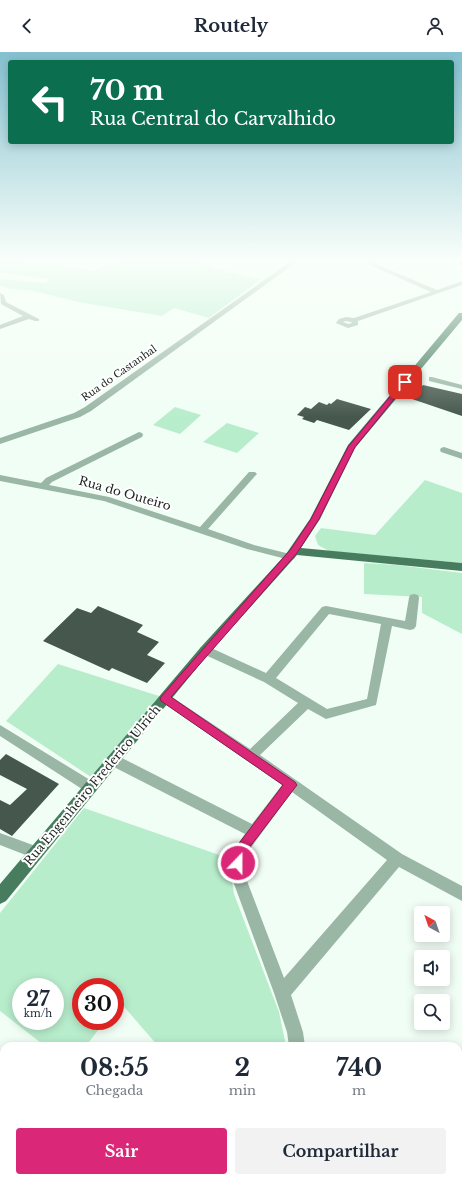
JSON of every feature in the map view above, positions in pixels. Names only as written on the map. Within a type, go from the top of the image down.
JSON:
[{"type":"main road","name":"Rua Engenheiro Frederico Ulrich","points":[[0,896],[205,650],[292,554],[315,519],[352,447],[462,315]]},
{"type":"main road","points":[[302,540],[320,553]]},
{"type":"main road","points":[[292,554],[320,553],[433,563],[462,568]]},
{"type":"main road","points":[[292,554],[331,560],[384,559]]},
{"type":"street","points":[[20,312],[37,320]]},
{"type":"street","name":"Rua do Castanhal","points":[[0,441],[88,410],[225,312]]},
{"type":"street","points":[[354,320],[379,312]]},
{"type":"street","points":[[0,327],[29,316]]},
{"type":"street","points":[[432,379],[462,387]]},
{"type":"street","points":[[43,486],[49,480],[138,435]]},
{"type":"street","points":[[444,450],[462,456]]},
{"type":"street","points":[[202,530],[252,474]]},
{"type":"street","name":"Rua do Outeiro","points":[[0,478],[106,499],[240,542],[292,554]]},
{"type":"street","points":[[268,679],[326,610],[410,626],[414,598]]},
{"type":"street","points":[[205,650],[268,679],[326,714],[372,702],[387,622]]},
{"type":"street","points":[[165,698],[365,835],[397,860],[462,894]]},
{"type":"street","points":[[251,756],[307,702]]},
{"type":"street","points":[[0,730],[90,787]]},
{"type":"street","points":[[113,760],[255,832]]},
{"type":"street","points":[[291,785],[283,792],[244,846],[238,863],[240,881],[282,993],[295,1032],[296,1042]]},
{"type":"street","points":[[0,839],[36,853]]},
{"type":"street","points":[[282,993],[397,860]]},
{"type":"green space","points":[[136,312],[168,312],[162,316]]},
{"type":"green space","points":[[187,312],[217,312],[209,318]]},
{"type":"green space","points":[[175,407],[201,415],[180,434],[153,425]]},
{"type":"green space","points":[[227,423],[259,433],[237,453],[203,442]]},
{"type":"green space","points":[[425,480],[462,493],[462,563],[329,551],[318,545],[315,536],[321,528],[375,535]]},
{"type":"green space","points":[[364,563],[397,565],[462,573],[462,634],[422,613],[422,597],[364,594]]},
{"type":"green space","points":[[58,664],[159,696],[91,777],[6,721]]},
{"type":"green space","points":[[84,808],[228,858],[234,894],[279,1012],[285,1042],[155,1042],[124,1007],[124,978],[72,978],[72,1030],[98,1030],[89,1042],[40,1042],[24,1030],[64,1030],[64,978],[12,978],[12,1020],[0,1011],[0,913]]},
{"type":"building","points":[[423,385],[462,394],[462,416],[412,399]]},
{"type":"building","points":[[337,399],[371,409],[349,430],[317,420],[314,423],[302,419],[304,417],[297,415],[305,407],[311,409],[319,402],[327,405],[329,403],[331,404]]},
{"type":"building","points":[[98,606],[143,625],[137,632],[159,642],[147,655],[165,663],[147,683],[112,668],[109,671],[43,641],[77,608],[91,613]]},
{"type":"building","points":[[6,754],[59,784],[12,836],[0,829],[0,800],[10,805],[27,789],[0,775],[0,760]]},
{"type":"route","points":[[238,863],[244,846],[283,792],[291,785],[165,698],[205,650],[290,557],[304,538],[315,519],[352,447],[405,382]]}]
